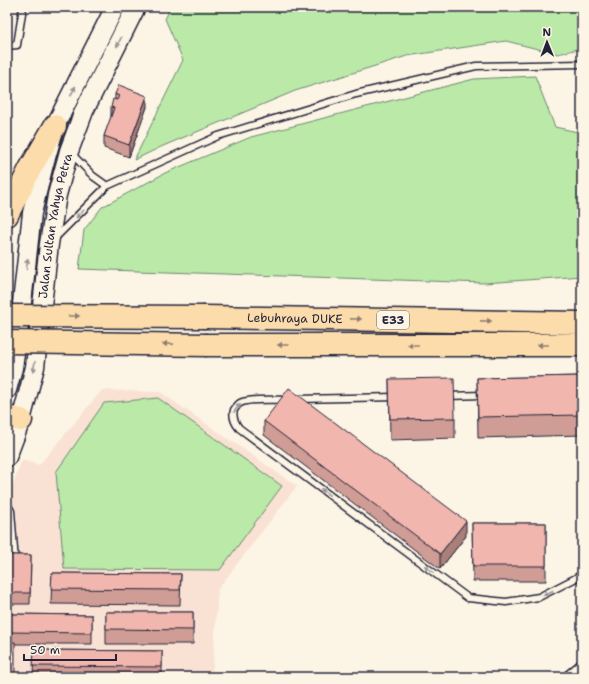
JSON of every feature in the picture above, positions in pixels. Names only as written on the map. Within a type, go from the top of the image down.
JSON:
[{"type":"highway","points":[[7,215],[30,169],[55,126]]},
{"type":"highway","name":"Lebuhraya DUKE","points":[[7,316],[205,317],[582,323]]},
{"type":"highway","name":"E33","points":[[7,342],[207,345],[582,345]]},
{"type":"main road","name":"Jalan Sultan Yahya Petra","points":[[7,457],[14,418],[35,367],[49,244],[57,195],[68,151],[84,111],[136,7]]},
{"type":"main road","name":"Jalan Sultan Yahya Petra","points":[[7,390],[13,368],[32,213],[43,168],[55,126],[113,8]]},
{"type":"street","points":[[570,677],[582,667]]},
{"type":"lane","points":[[7,46],[17,45],[23,7]]},
{"type":"lane","points":[[49,244],[107,186],[218,136],[356,94],[476,66],[582,64]]},
{"type":"lane","points":[[68,151],[93,176],[107,186]]},
{"type":"lane","points":[[439,396],[487,395]]},
{"type":"lane","points":[[400,397],[249,400],[241,402],[233,413],[235,423],[239,428],[468,598],[506,602],[539,597],[582,574]]},
{"type":"lane","points":[[7,504],[11,511],[15,562]]},
{"type":"shaded area","points":[[102,390],[160,392],[297,486],[218,589],[212,677],[7,677],[7,499],[22,460],[39,465]]},
{"type":"green space","points":[[171,7],[582,7],[582,48],[558,54],[506,41],[407,56],[295,91],[163,146],[134,160],[183,60],[165,19]]},
{"type":"green space","points":[[535,76],[555,127],[582,133],[582,276],[485,283],[79,269],[84,230],[102,207],[165,173],[251,137],[474,79]]},
{"type":"green space","points":[[158,398],[282,486],[220,570],[64,569],[56,472],[104,403]]},
{"type":"building","points":[[119,85],[147,96],[129,145],[104,136],[114,108],[111,107],[113,99],[117,100],[119,96],[115,94]]},
{"type":"building","points":[[582,376],[582,415],[478,417],[477,378]]},
{"type":"building","points":[[454,378],[455,418],[390,419],[389,379]]},
{"type":"building","points":[[289,388],[466,521],[440,554],[264,421]]},
{"type":"building","points":[[472,523],[546,523],[546,566],[473,566]]},
{"type":"building","points":[[7,555],[31,555],[30,593],[7,593]]},
{"type":"building","points":[[52,573],[181,574],[180,590],[51,589]]},
{"type":"building","points":[[106,612],[193,612],[193,630],[106,629]]},
{"type":"building","points":[[9,614],[92,615],[92,633],[9,632]]},
{"type":"building","points":[[7,642],[15,642],[15,677],[7,677]]},
{"type":"building","points":[[34,650],[162,651],[162,667],[33,666]]}]
